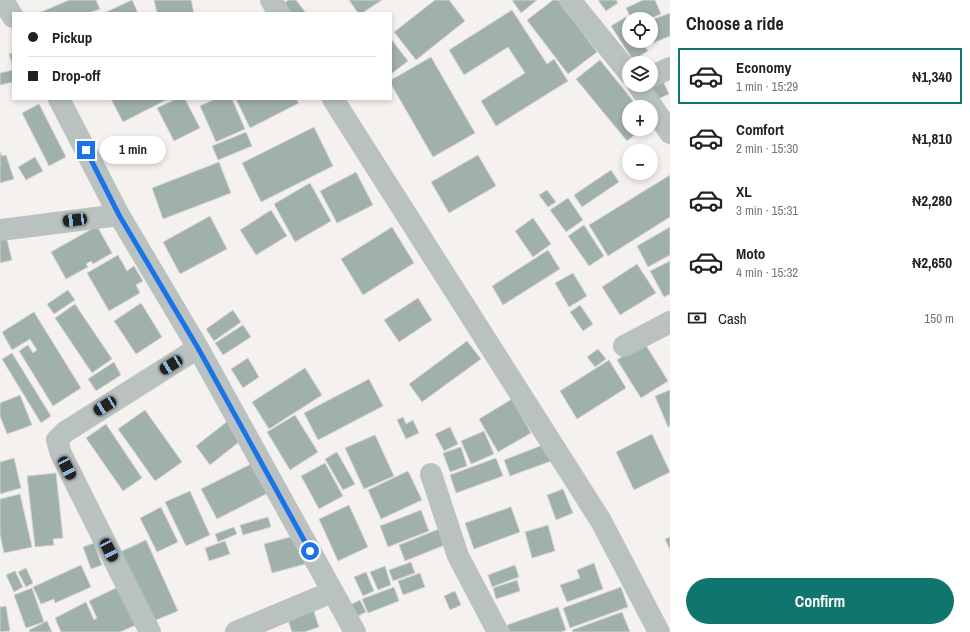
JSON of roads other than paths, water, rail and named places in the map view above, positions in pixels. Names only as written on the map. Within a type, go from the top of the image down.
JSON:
[{"type":"street","points":[[3,0],[12,15]]},
{"type":"street","points":[[271,0],[278,12]]},
{"type":"street","points":[[570,0],[622,64]]},
{"type":"street","points":[[658,74],[670,68]]},
{"type":"street","points":[[643,92],[670,133]]},
{"type":"street","points":[[60,100],[119,215],[198,348],[332,592],[356,632]]},
{"type":"street","points":[[334,100],[601,521],[659,632]]},
{"type":"street","points":[[0,230],[119,215]]},
{"type":"street","points":[[624,346],[670,322]]},
{"type":"street","points":[[150,632],[60,454],[58,440],[65,432],[198,348]]},
{"type":"street","points":[[431,474],[458,556],[498,632]]},
{"type":"street","points":[[236,632],[332,592]]}]
